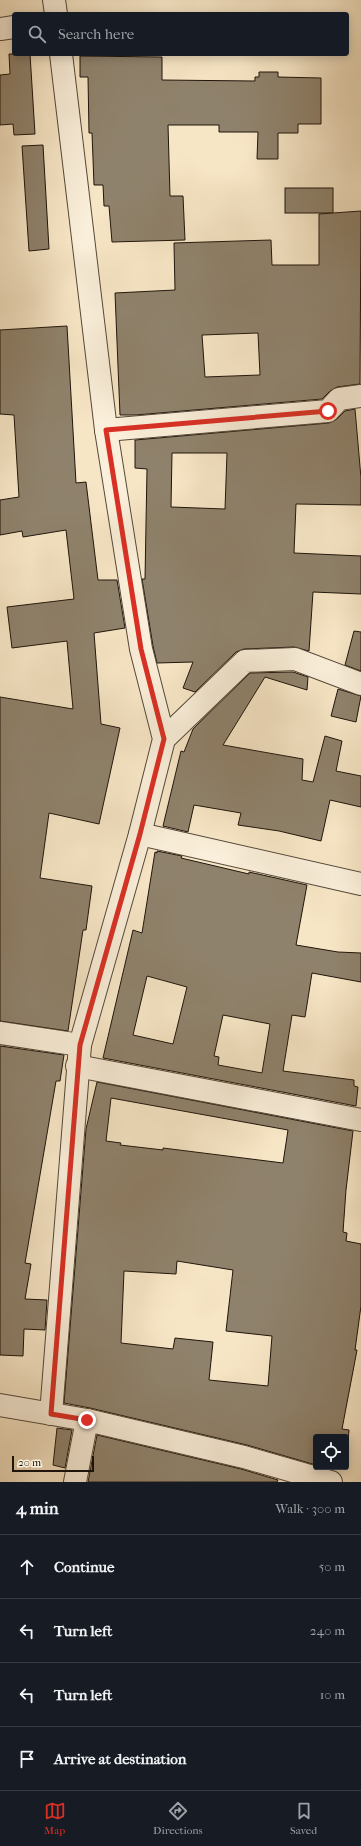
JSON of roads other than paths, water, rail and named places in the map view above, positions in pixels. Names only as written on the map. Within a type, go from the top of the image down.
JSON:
[{"type":"street","points":[[54,0],[56,12]]},
{"type":"street","points":[[0,29],[12,27]]},
{"type":"street","points":[[51,1414],[77,1066],[80,1045],[140,834],[164,739],[141,649],[106,430],[61,56]]},
{"type":"street","points":[[106,430],[328,411],[339,399],[361,396]]},
{"type":"street","points":[[164,739],[245,661],[295,659],[361,684]]},
{"type":"street","points":[[140,834],[361,884]]},
{"type":"street","points":[[0,1033],[80,1045]]},
{"type":"street","points":[[77,1066],[361,1120]]},
{"type":"street","points":[[0,1405],[87,1420],[244,1457],[288,1476],[331,1482]]},
{"type":"street","points":[[75,1482],[87,1420]]}]
